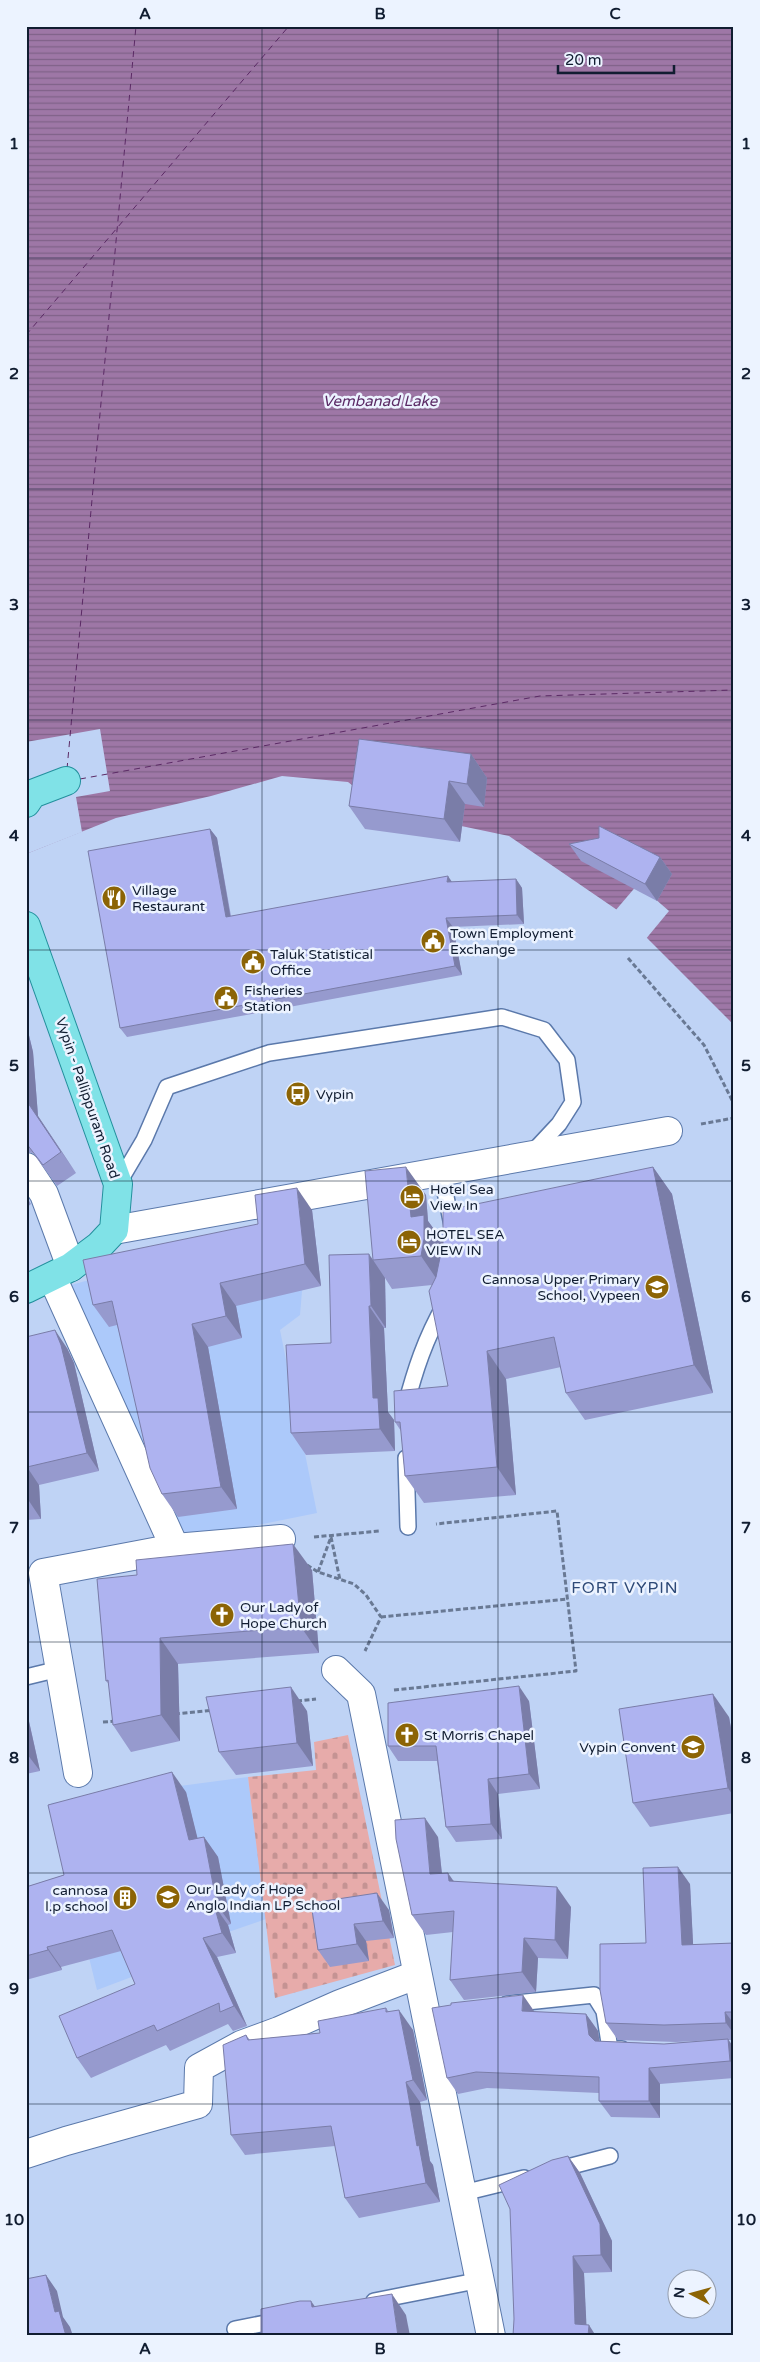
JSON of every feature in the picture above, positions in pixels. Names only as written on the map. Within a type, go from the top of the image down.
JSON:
[{"type":"main road","points":[[26,803],[32,794],[66,782]]},
{"type":"main road","name":"Vypin - Pallippuram Road","points":[[26,926],[118,1184],[114,1230]]},
{"type":"main road","points":[[26,1289],[62,1272],[99,1246],[114,1230]]},
{"type":"street","points":[[114,1230],[668,1131]]},
{"type":"street","points":[[26,1167],[44,1194],[62,1272],[176,1548]]},
{"type":"street","points":[[78,1773],[42,1573],[176,1548],[281,1539]]},
{"type":"street","points":[[336,1670],[361,1694],[416,1976],[435,2012],[463,2193],[491,2336]]},
{"type":"street","points":[[26,2154],[198,2104],[199,2068],[241,2045],[279,2031],[340,2004],[416,1976]]},
{"type":"lane","points":[[118,1184],[144,1140],[166,1087],[269,1053],[502,1017],[544,1030],[567,1060],[574,1102],[559,1124],[529,1157]]},
{"type":"lane","points":[[441,1173],[453,1241]]},
{"type":"lane","points":[[403,1418],[417,1362],[432,1327],[446,1302],[450,1285]]},
{"type":"lane","points":[[405,1446],[408,1528]]},
{"type":"lane","points":[[26,1678],[59,1669]]},
{"type":"lane","points":[[495,2006],[594,1995],[604,2011],[610,2049],[638,2050]]},
{"type":"lane","points":[[463,2193],[610,2156]]},
{"type":"lane","points":[[358,2304],[481,2280]]},
{"type":"lane","points":[[235,2329],[292,2317]]},
{"type":"path","points":[[628,958],[704,1045],[734,1104]]},
{"type":"path","points":[[281,1539],[375,1532],[558,1511],[576,1670],[291,1702]]},
{"type":"path","points":[[318,1572],[331,1537],[340,1580]]},
{"type":"path","points":[[281,1539],[308,1566],[318,1572],[354,1584],[381,1617]]},
{"type":"path","points":[[381,1617],[568,1599]]},
{"type":"path","points":[[310,1700],[319,1682],[368,1649],[381,1617]]},
{"type":"path","points":[[166,1715],[224,1709]]},
{"type":"path","points":[[70,1726],[118,1721]]},
{"type":"shaded area","points":[[308,1219],[300,1315],[280,1330],[317,1513],[179,1541],[64,1287]]},
{"type":"shaded area","name":"Our Lady of Hope Anglo Indian LP School","points":[[248,1777],[266,1919],[191,1945],[182,1958],[97,1990],[51,1803]]},
{"type":"green space","points":[[348,1735],[395,1965],[275,1998],[248,1777],[316,1770],[314,1742]]},
{"type":"water","name":"Vembanad Lake","points":[[26,26],[734,26],[734,1025],[623,914],[509,836],[385,810],[348,782],[282,776],[211,796],[116,818],[26,854]]},
{"type":"pier","points":[[100,729],[110,791],[76,797],[82,832],[26,854],[26,742]]},
{"type":"pier","points":[[638,884],[669,911],[645,940],[615,911]]},
{"type":"building","points":[[359,739],[471,754],[467,784],[449,781],[444,819],[349,806]]},
{"type":"building","points":[[599,826],[660,857],[645,884],[569,844],[599,838]]},
{"type":"building","points":[[210,829],[226,917],[448,876],[447,882],[516,879],[517,915],[446,918],[455,966],[120,1028],[88,851]]},
{"type":"building","points":[[26,1100],[61,1152],[43,1165],[26,1143]]},
{"type":"building","points":[[406,1167],[411,1217],[424,1215],[424,1239],[421,1256],[373,1260],[365,1171]]},
{"type":"building","points":[[653,1167],[694,1365],[566,1393],[554,1337],[487,1351],[497,1467],[405,1476],[400,1422],[395,1422],[394,1391],[448,1386],[429,1291],[436,1277],[443,1243],[443,1211]]},
{"type":"building","points":[[297,1188],[305,1264],[220,1283],[226,1316],[192,1324],[221,1487],[162,1494],[150,1468],[112,1301],[93,1305],[83,1260],[258,1224],[255,1195]]},
{"type":"building","points":[[369,1254],[373,1398],[378,1398],[380,1429],[291,1433],[286,1345],[331,1343],[329,1255]]},
{"type":"building","points":[[55,1330],[61,1345],[87,1453],[27,1467],[29,1501],[26,1501],[26,1337]]},
{"type":"building","points":[[293,1544],[301,1627],[160,1638],[161,1715],[113,1725],[108,1680],[106,1681],[97,1579],[137,1575],[136,1560]]},
{"type":"building","points":[[519,1686],[529,1774],[488,1779],[491,1824],[446,1827],[436,1746],[388,1746],[388,1703]]},
{"type":"building","points":[[291,1687],[297,1743],[219,1752],[206,1697]]},
{"type":"building","points":[[713,1694],[728,1788],[633,1803],[619,1709]]},
{"type":"building","name":"Our Lady of Hope Anglo Indian LP School","points":[[172,1772],[189,1840],[204,1837],[217,1905],[214,1905],[222,1933],[203,1938],[234,2006],[220,2012],[219,2003],[157,2031],[154,2025],[77,2058],[59,2016],[135,1984],[112,1930],[47,1947],[48,1950],[26,1956],[26,1887],[64,1875],[48,1805]]},
{"type":"building","points":[[425,1818],[430,1874],[448,1873],[449,1881],[557,1887],[555,1940],[524,1938],[522,1972],[450,1980],[454,1911],[412,1915],[396,1839],[395,1820]]},
{"type":"building","points":[[678,1867],[682,1945],[734,1943],[734,2012],[725,2012],[726,2023],[664,2025],[606,2023],[600,1990],[600,1944],[646,1943],[643,1868]]},
{"type":"building","points":[[377,1893],[383,1921],[354,1924],[357,1944],[318,1950],[311,1903]]},
{"type":"building","points":[[523,1995],[522,2011],[586,2014],[589,2035],[595,2041],[664,2044],[728,2039],[730,2061],[649,2068],[649,2101],[599,2101],[599,2077],[476,2072],[447,2078],[432,2008],[451,2005],[451,2003]]},
{"type":"building","points":[[386,2008],[386,2012],[399,2010],[413,2080],[406,2082],[417,2146],[419,2145],[426,2183],[345,2198],[331,2126],[231,2135],[223,2045],[246,2035],[248,2040],[320,2033],[318,2021]]},
{"type":"building","points":[[568,2156],[600,2224],[601,2255],[573,2256],[575,2324],[589,2325],[588,2336],[513,2336],[510,2209],[499,2185],[552,2160]]},
{"type":"building","points":[[46,2275],[55,2312],[59,2311],[66,2336],[26,2336],[26,2279]]},
{"type":"building","points":[[392,2294],[398,2336],[261,2336],[261,2309],[300,2301],[311,2301],[312,2307]]},
{"type":"ferry route","points":[[67,769],[136,26]]},
{"type":"ferry route","points":[[26,335],[289,26]]},
{"type":"ferry route","points":[[80,779],[540,696],[734,690]]},
{"type":"place","name":"Village Restaurant","points":[[114,898]]},
{"type":"place","name":"Town Employment Exchange","points":[[433,941]]},
{"type":"place","name":"Taluk Statistical Office","points":[[253,962]]},
{"type":"place","name":"Fisheries Station","points":[[226,998]]},
{"type":"place","name":"Vypin","points":[[298,1094]]},
{"type":"place","name":"Hotel Sea View In","points":[[412,1197]]},
{"type":"place","name":"HOTEL SEA VIEW IN","points":[[409,1242]]},
{"type":"place","name":"Cannosa Upper Primary School, Vypeen","points":[[657,1287]]},
{"type":"place","name":"Our Lady of Hope Church","points":[[222,1615]]},
{"type":"place","name":"St Morris Chapel","points":[[407,1735]]},
{"type":"place","name":"Vypin Convent","points":[[693,1747]]},
{"type":"place","name":"Our Lady of Hope Anglo Indian LP School","points":[[168,1897]]},
{"type":"place","name":"cannosa l.p school","points":[[125,1898]]},
{"type":"district","name":"FORT VYPIN","points":[[625,1587]]}]
